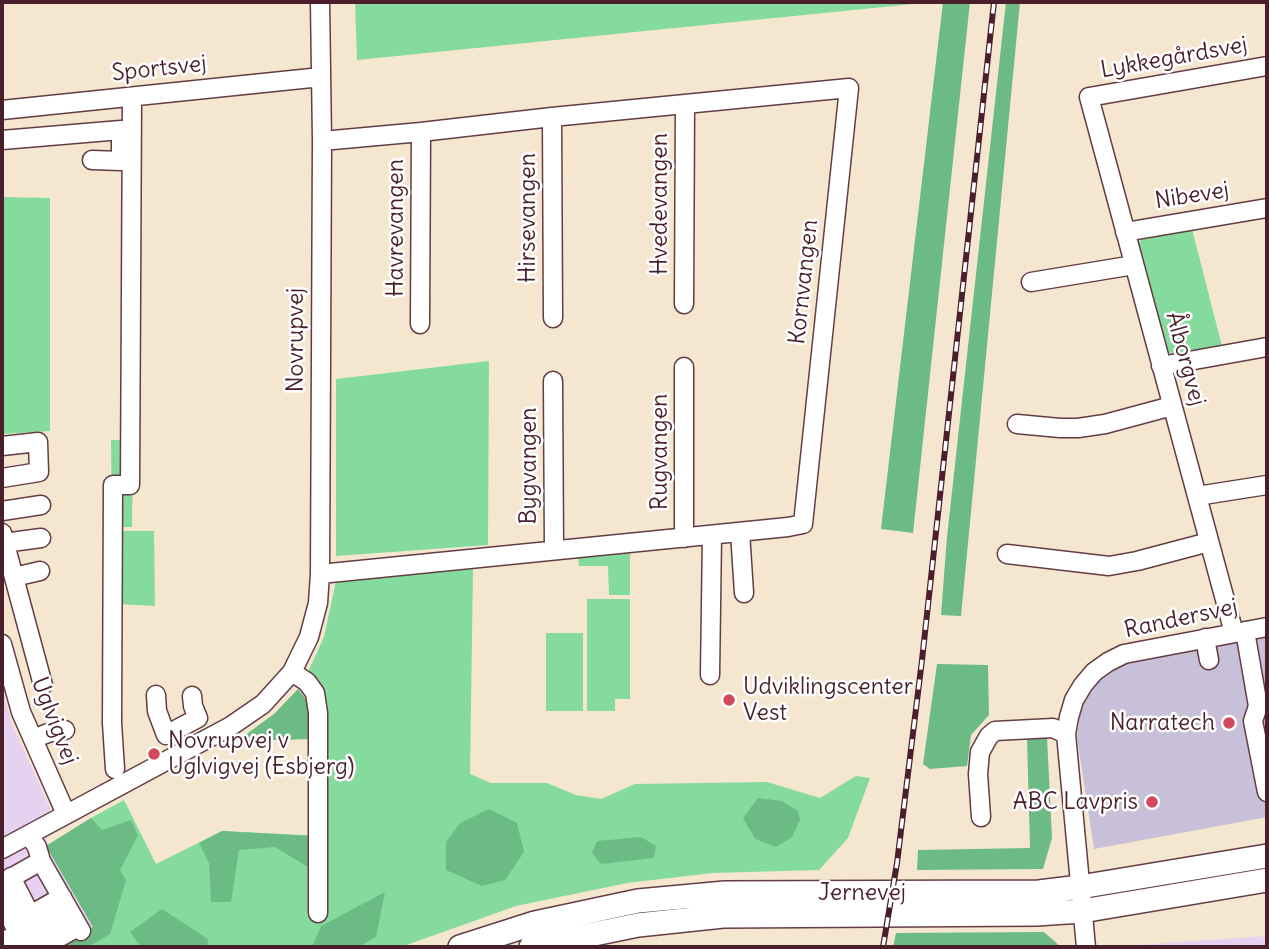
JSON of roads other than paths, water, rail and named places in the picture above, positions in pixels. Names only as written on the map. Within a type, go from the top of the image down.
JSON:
[{"type":"main road","name":"Jernevej","points":[[460,947],[535,923],[638,901],[725,893],[1039,892],[1267,856]]},
{"type":"main road","points":[[1082,911],[1092,896],[1161,886],[1186,870]]},
{"type":"main road","name":"Jernevej","points":[[531,947],[638,925],[723,916],[973,915],[1082,911],[1267,880]]},
{"type":"main road","points":[[973,915],[1004,906],[1068,903],[1080,887]]},
{"type":"street","name":"Novrupvej","points":[[2,849],[232,726],[263,704],[292,672],[309,637],[318,603],[320,574],[320,2]]},
{"type":"street","name":"Lykkegårdsvej","points":[[1089,97],[1267,66]]},
{"type":"street","name":"Sportsvej","points":[[2,110],[321,77]]},
{"type":"street","name":"Kornvangen","points":[[320,574],[803,524],[849,88],[322,141]]},
{"type":"street","points":[[92,160],[121,160],[121,130],[127,97]]},
{"type":"street","points":[[115,769],[112,723],[113,485],[130,485],[127,97]]},
{"type":"street","name":"Ålborgvej","points":[[1089,97],[1209,542],[1239,632],[1258,706],[1253,721],[1267,792]]},
{"type":"street","name":"Hvedevangen","points":[[684,304],[685,104]]},
{"type":"street","name":"Hirsevangen","points":[[552,117],[553,318]]},
{"type":"street","points":[[2,140],[121,130]]},
{"type":"street","name":"Havrevangen","points":[[420,324],[421,132]]},
{"type":"street","name":"Nibevej","points":[[1125,232],[1267,208]]},
{"type":"street","points":[[1031,282],[1134,265]]},
{"type":"street","points":[[1161,366],[1267,347]]},
{"type":"street","name":"Rugvangen","points":[[684,367],[684,537]]},
{"type":"street","name":"Bygvangen","points":[[553,381],[554,550]]},
{"type":"street","points":[[1017,424],[1078,428],[1105,424],[1172,406]]},
{"type":"street","points":[[2,446],[38,442],[38,472],[2,478]]},
{"type":"street","points":[[1197,496],[1267,485]]},
{"type":"street","points":[[2,511],[41,505]]},
{"type":"street","points":[[740,532],[744,593]]},
{"type":"street","points":[[710,675],[712,535]]},
{"type":"street","points":[[41,538],[3,538],[43,685]]},
{"type":"street","points":[[1007,554],[1109,566],[1209,542]]},
{"type":"street","points":[[13,577],[40,571]]},
{"type":"street","name":"Randersvej","points":[[1086,947],[1066,734],[1074,700],[1094,672],[1124,654],[1267,627]]},
{"type":"street","points":[[1205,638],[1209,660]]},
{"type":"street","name":"Uglvigvej","points":[[2,645],[20,712],[66,814]]},
{"type":"street","points":[[292,672],[307,682],[315,693],[318,713],[318,914]]},
{"type":"street","points":[[156,695],[157,711],[166,735],[198,718],[192,696]]},
{"type":"street","points":[[184,725],[195,746]]},
{"type":"street","points":[[981,817],[978,774],[980,752],[989,736],[995,732],[1053,728],[1066,734]]},
{"type":"street","points":[[33,738],[65,730]]},
{"type":"street","points":[[29,835],[70,912]]},
{"type":"street","points":[[5,882],[41,860]]},
{"type":"street","points":[[5,882],[37,930]]},
{"type":"street","points":[[5,882],[28,938],[26,944],[20,947]]},
{"type":"street","points":[[2,902],[16,929],[13,936],[2,942]]},
{"type":"street","points":[[37,930],[70,912]]},
{"type":"street","points":[[37,930],[70,912]]},
{"type":"railway","points":[[883,947],[897,863],[922,660],[994,2]]},
{"type":"place","name":"Udviklingscenter Vest","points":[[729,700]]},
{"type":"place","name":"Narratech","points":[[1229,723]]},
{"type":"place","name":"Novrupvej v Uglvigvej (Esbjerg)","points":[[154,754]]},
{"type":"place","name":"ABC Lavpris","points":[[1152,802]]}]
